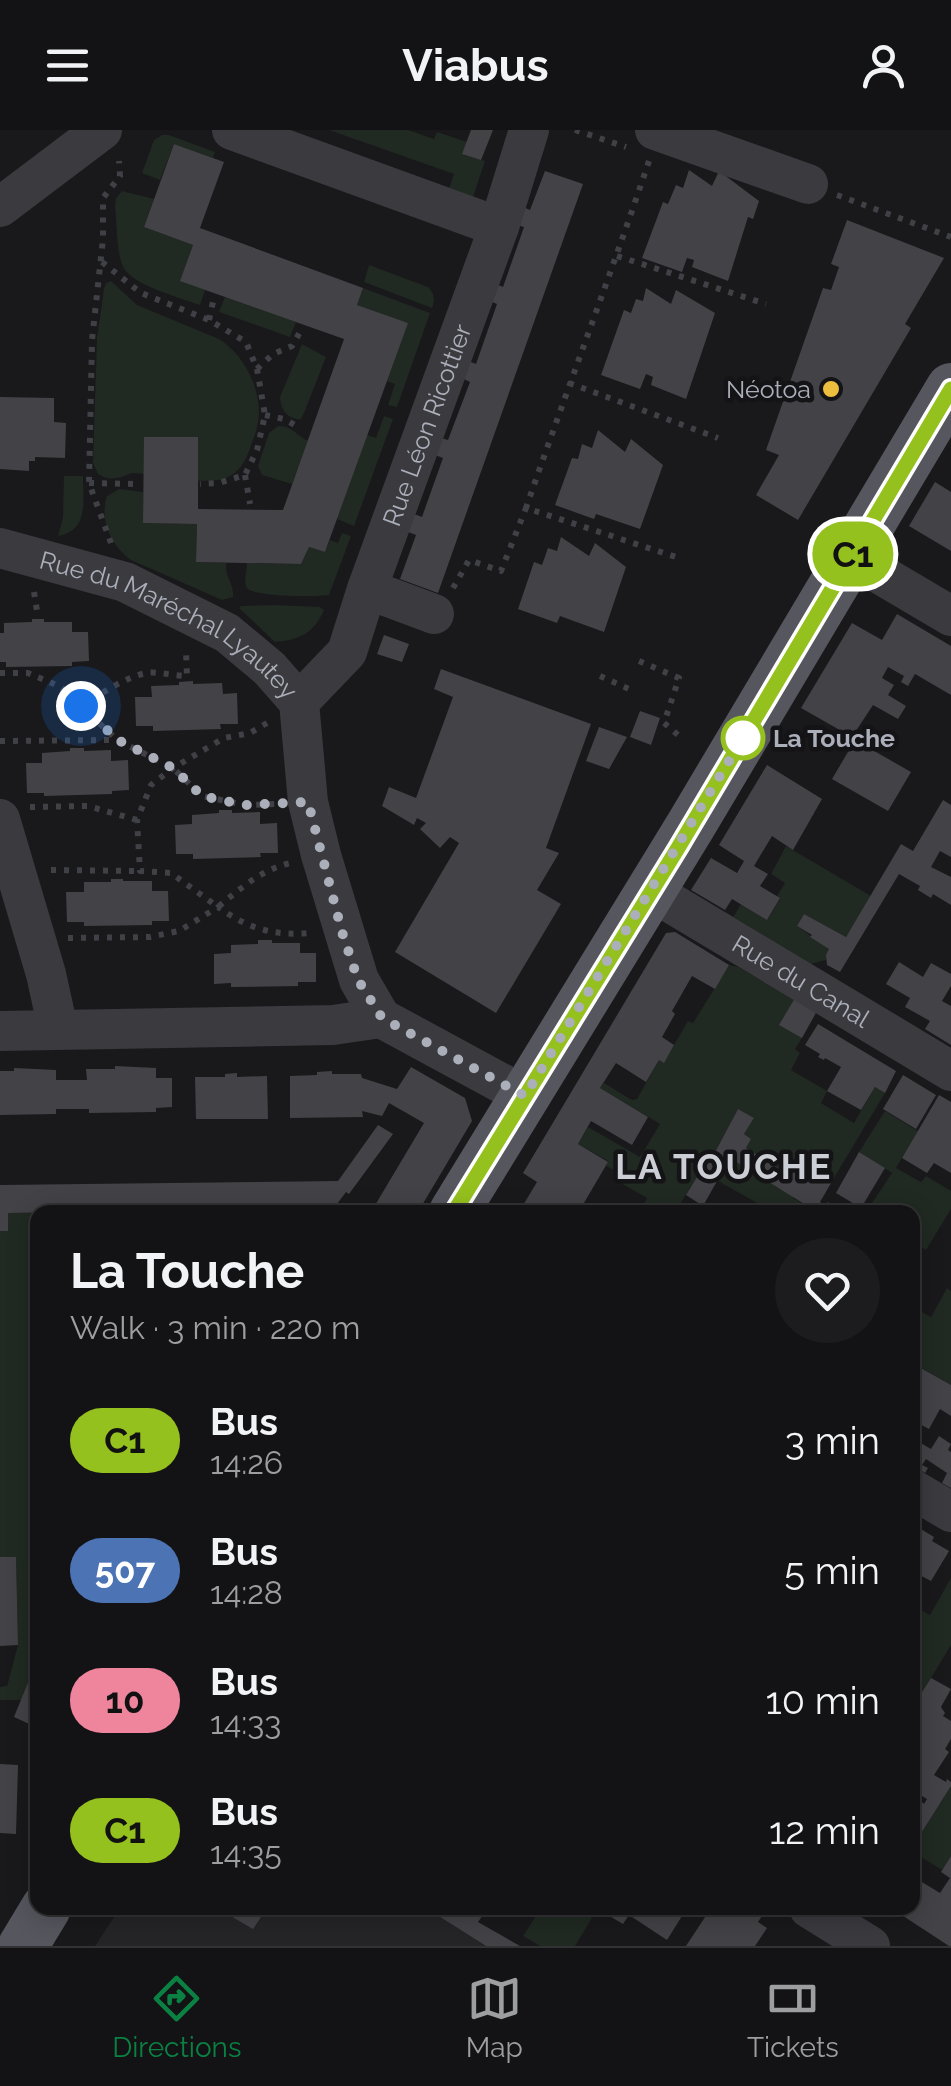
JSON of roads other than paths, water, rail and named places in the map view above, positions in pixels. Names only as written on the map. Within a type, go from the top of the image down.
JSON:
[{"type":"main road","points":[[460,1205],[951,388]]},
{"type":"main road","points":[[23,1946],[42,1915]]},
{"type":"street","points":[[232,130],[499,227]]},
{"type":"street","name":"Rue Léon Ricottier","points":[[299,702],[347,652],[499,227],[529,130]]},
{"type":"street","points":[[0,207],[111,138]]},
{"type":"street","points":[[646,145],[808,184]]},
{"type":"street","name":"Rue du Maréchal Lyautey","points":[[0,548],[125,582],[227,634],[268,668],[299,702],[308,802],[321,855],[358,980],[382,1018]]},
{"type":"street","points":[[851,557],[951,616]]},
{"type":"street","points":[[366,590],[429,613]]},
{"type":"street","points":[[9,813],[15,870],[58,1029]]},
{"type":"street","name":"Rue du Canal","points":[[650,891],[951,1071]]},
{"type":"street","points":[[0,1031],[333,1025],[382,1018],[525,1096]]},
{"type":"street","points":[[920,1493],[951,1512]]},
{"type":"street","points":[[819,1915],[857,1943]]},
{"type":"place","name":"Néotoa","points":[[831,389]]},
{"type":"place","name":"La Touche","points":[[743,738]]},
{"type":"district","name":"LA TOUCHE","points":[[724,1166]]}]
